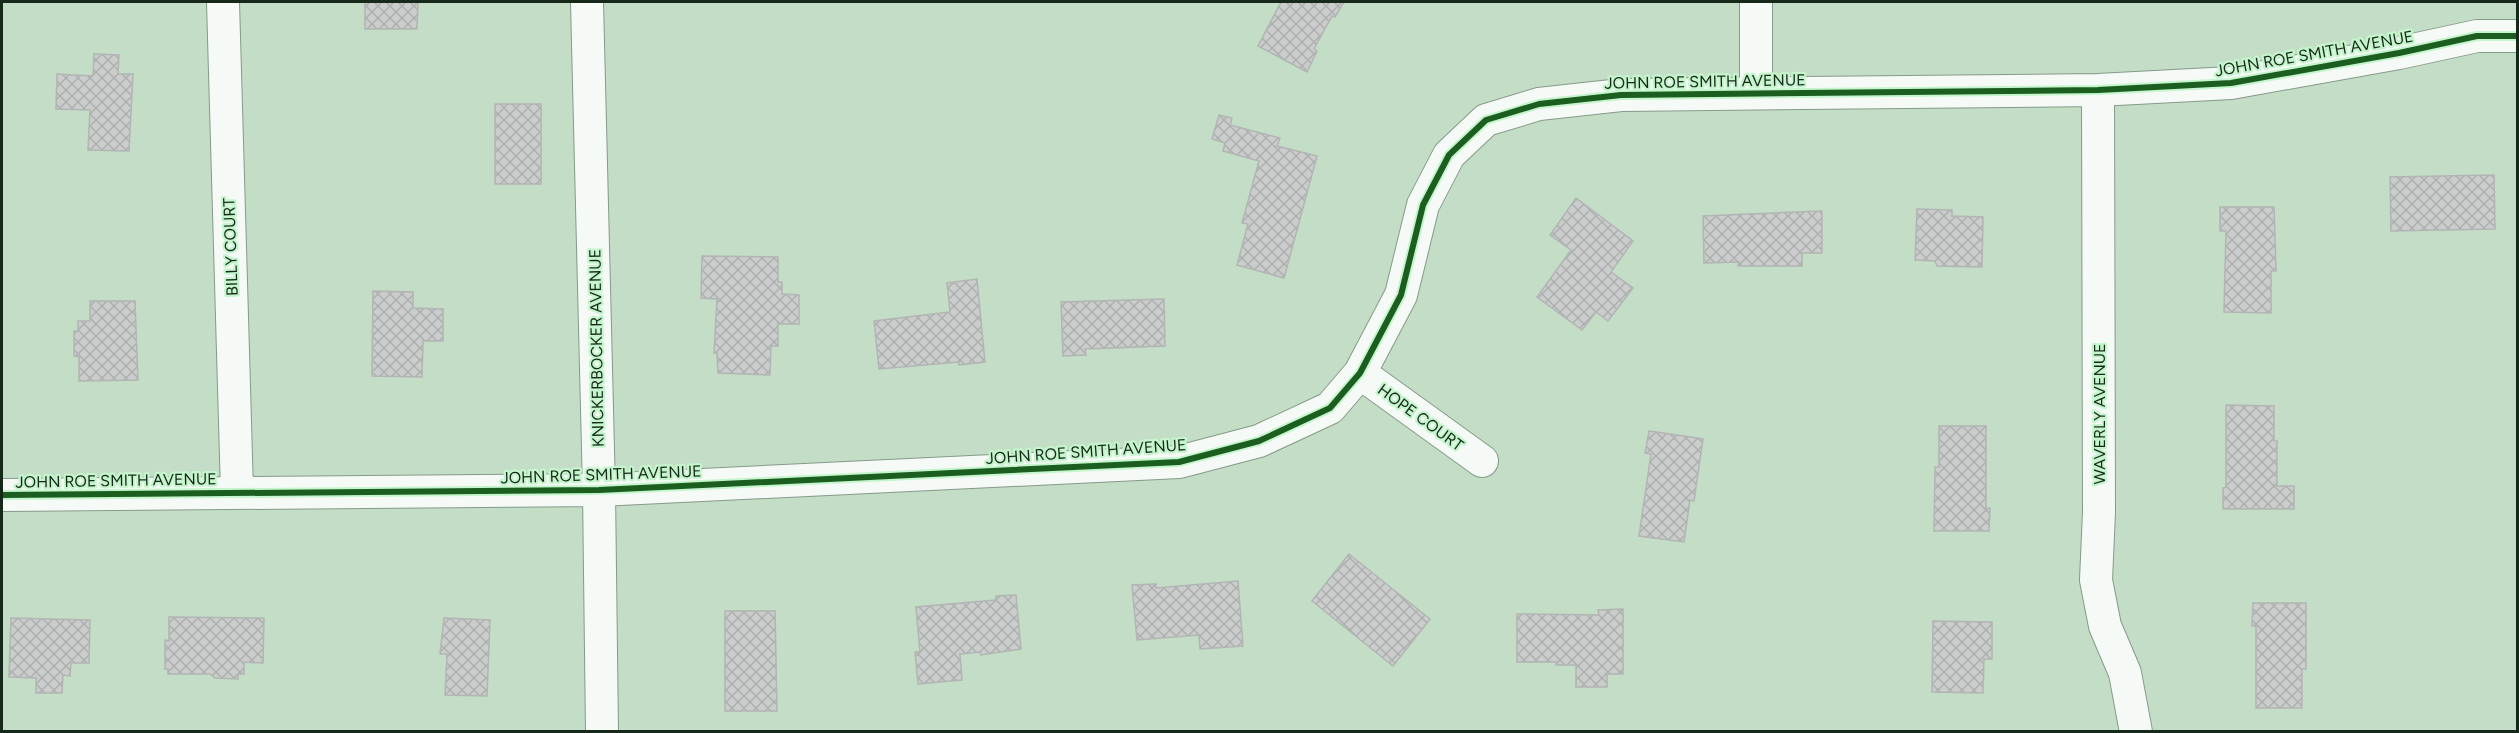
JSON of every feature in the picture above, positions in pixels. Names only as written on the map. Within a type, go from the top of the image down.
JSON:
[{"type":"street","name":"BILLY COURT","points":[[223,2],[237,492]]},
{"type":"street","name":"KNICKERBOCKER AVENUE","points":[[587,2],[599,490],[602,732]]},
{"type":"street","points":[[1756,2],[1756,92]]},
{"type":"street","name":"JOHN ROE SMITH AVENUE","points":[[2,495],[599,490],[1179,462],[1259,441],[1330,408],[1360,373],[1401,295],[1423,205],[1449,155],[1486,120],[1539,104],[1621,94],[2098,90],[2231,83],[2399,53],[2477,36],[2517,36]]},
{"type":"street","name":"WAVERLY AVENUE","points":[[2098,90],[2099,512],[2096,580],[2105,626],[2125,673],[2136,732]]},
{"type":"street","name":"HOPE COURT","points":[[1360,373],[1482,461]]},
{"type":"building","points":[[365,2],[418,2],[417,29],[365,29]]},
{"type":"building","points":[[1281,2],[1344,2],[1335,17],[1332,16],[1314,49],[1317,51],[1307,72],[1258,46]]},
{"type":"building","points":[[94,54],[119,55],[118,74],[133,74],[129,151],[88,150],[90,110],[56,109],[57,74],[93,76]]},
{"type":"building","points":[[495,104],[541,104],[541,184],[495,184]]},
{"type":"building","points":[[1219,115],[1232,118],[1230,125],[1280,138],[1277,146],[1317,156],[1284,278],[1237,265],[1248,224],[1242,223],[1259,161],[1223,151],[1225,143],[1212,139]]},
{"type":"building","points":[[2494,175],[2495,229],[2391,231],[2390,177]]},
{"type":"building","points":[[1576,198],[1633,241],[1611,272],[1633,288],[1608,321],[1596,312],[1582,330],[1537,297],[1571,250],[1550,235]]},
{"type":"building","points":[[2220,207],[2274,207],[2276,271],[2271,271],[2271,313],[2224,312],[2226,231],[2220,231]]},
{"type":"building","points":[[1917,209],[1952,210],[1952,216],[1983,217],[1982,267],[1937,266],[1935,261],[1915,260]]},
{"type":"building","points":[[1822,211],[1822,253],[1802,253],[1802,266],[1738,266],[1739,262],[1704,263],[1703,216]]},
{"type":"building","points":[[702,256],[778,257],[778,282],[782,282],[782,294],[799,295],[799,324],[778,324],[778,346],[771,346],[770,375],[718,373],[717,353],[714,353],[717,299],[701,298]]},
{"type":"building","points":[[977,279],[985,362],[879,369],[874,321],[950,312],[947,283]]},
{"type":"building","points":[[373,291],[413,292],[413,308],[443,309],[443,341],[423,341],[422,377],[372,376]]},
{"type":"building","points":[[1164,299],[1165,346],[1085,349],[1086,355],[1063,356],[1061,302]]},
{"type":"building","points":[[90,301],[135,301],[138,380],[79,381],[79,357],[74,356],[74,331],[78,331],[78,321],[90,321]]},
{"type":"building","points":[[2226,405],[2274,406],[2277,486],[2294,486],[2294,509],[2223,509],[2223,488],[2226,487]]},
{"type":"building","points":[[1939,426],[1986,426],[1986,509],[1990,508],[1989,531],[1934,531],[1935,467],[1939,467]]},
{"type":"building","points":[[1649,431],[1703,439],[1694,501],[1690,500],[1684,542],[1639,536],[1651,454],[1645,453]]},
{"type":"building","points":[[1349,554],[1430,619],[1393,666],[1312,601]]},
{"type":"building","points":[[1238,581],[1243,646],[1200,649],[1199,635],[1137,640],[1132,585],[1156,584],[1156,588]]},
{"type":"building","points":[[1016,595],[1021,649],[981,655],[980,652],[960,654],[962,680],[918,684],[915,652],[920,652],[916,607],[996,600],[996,596]]},
{"type":"building","points":[[2253,603],[2306,603],[2306,669],[2302,669],[2302,708],[2256,708],[2256,626],[2252,626]]},
{"type":"building","points":[[1623,609],[1623,674],[1607,674],[1607,687],[1576,687],[1576,665],[1556,665],[1556,662],[1517,662],[1517,614],[1599,615],[1598,610]]},
{"type":"building","points":[[725,611],[775,611],[777,711],[725,711]]},
{"type":"building","points":[[169,617],[264,618],[263,663],[244,662],[244,674],[238,674],[238,679],[215,678],[210,674],[168,674],[168,669],[165,669],[165,640],[169,641]]},
{"type":"building","points":[[11,618],[90,620],[89,663],[71,663],[70,676],[63,675],[62,693],[36,693],[36,678],[9,677]]},
{"type":"building","points":[[444,618],[490,620],[487,696],[445,695],[447,654],[440,654]]},
{"type":"building","points":[[1933,621],[1992,622],[1992,659],[1984,659],[1983,693],[1932,692]]},
{"type":"cycle path","points":[[2,495],[599,490],[1179,462],[1259,441],[1330,408],[1360,373],[1401,295],[1423,205],[1449,155],[1486,120],[1539,104],[1621,95],[2098,90],[2231,83],[2399,53],[2477,36],[2518,36]]}]
